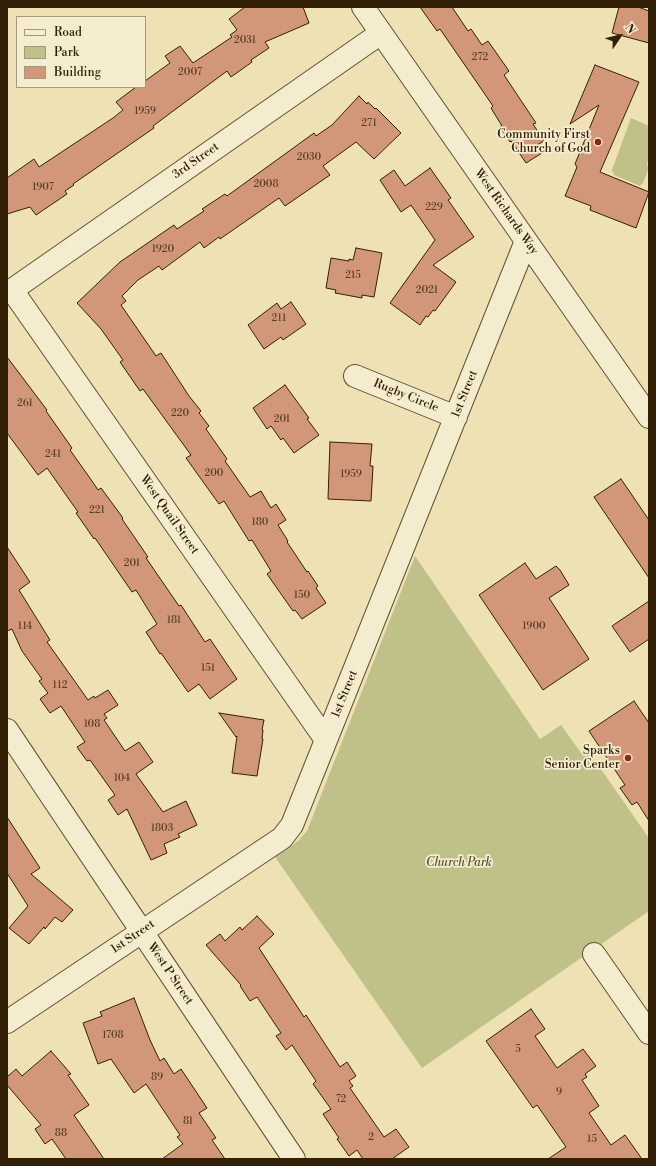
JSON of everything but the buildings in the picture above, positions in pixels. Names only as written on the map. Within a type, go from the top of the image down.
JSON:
[{"type":"street","name":"West Richards Way","points":[[363,7],[649,417]]},
{"type":"street","name":"3rd Street","points":[[12,290],[381,33]]},
{"type":"street","name":"1st Street","points":[[7,1022],[282,838],[292,825],[526,241]]},
{"type":"street","name":"West Quail Street","points":[[12,290],[326,740]]},
{"type":"street","name":"Rugby Circle","points":[[355,376],[456,416]]},
{"type":"street","name":"West P Street","points":[[7,730],[294,1159]]},
{"type":"street","points":[[594,954],[649,1033]]},
{"type":"green space","points":[[631,118],[649,126],[648,170],[643,183],[640,186],[614,175],[612,170]]},
{"type":"green space","name":"Church Park","points":[[415,556],[540,739],[561,725],[581,753],[592,756],[649,837],[649,911],[422,1068],[275,857],[298,841],[307,831]]},
{"type":"place","name":"Community First Church of God","points":[[598,142]]},
{"type":"place","name":"Sparks Senior Center","points":[[628,758]]}]
